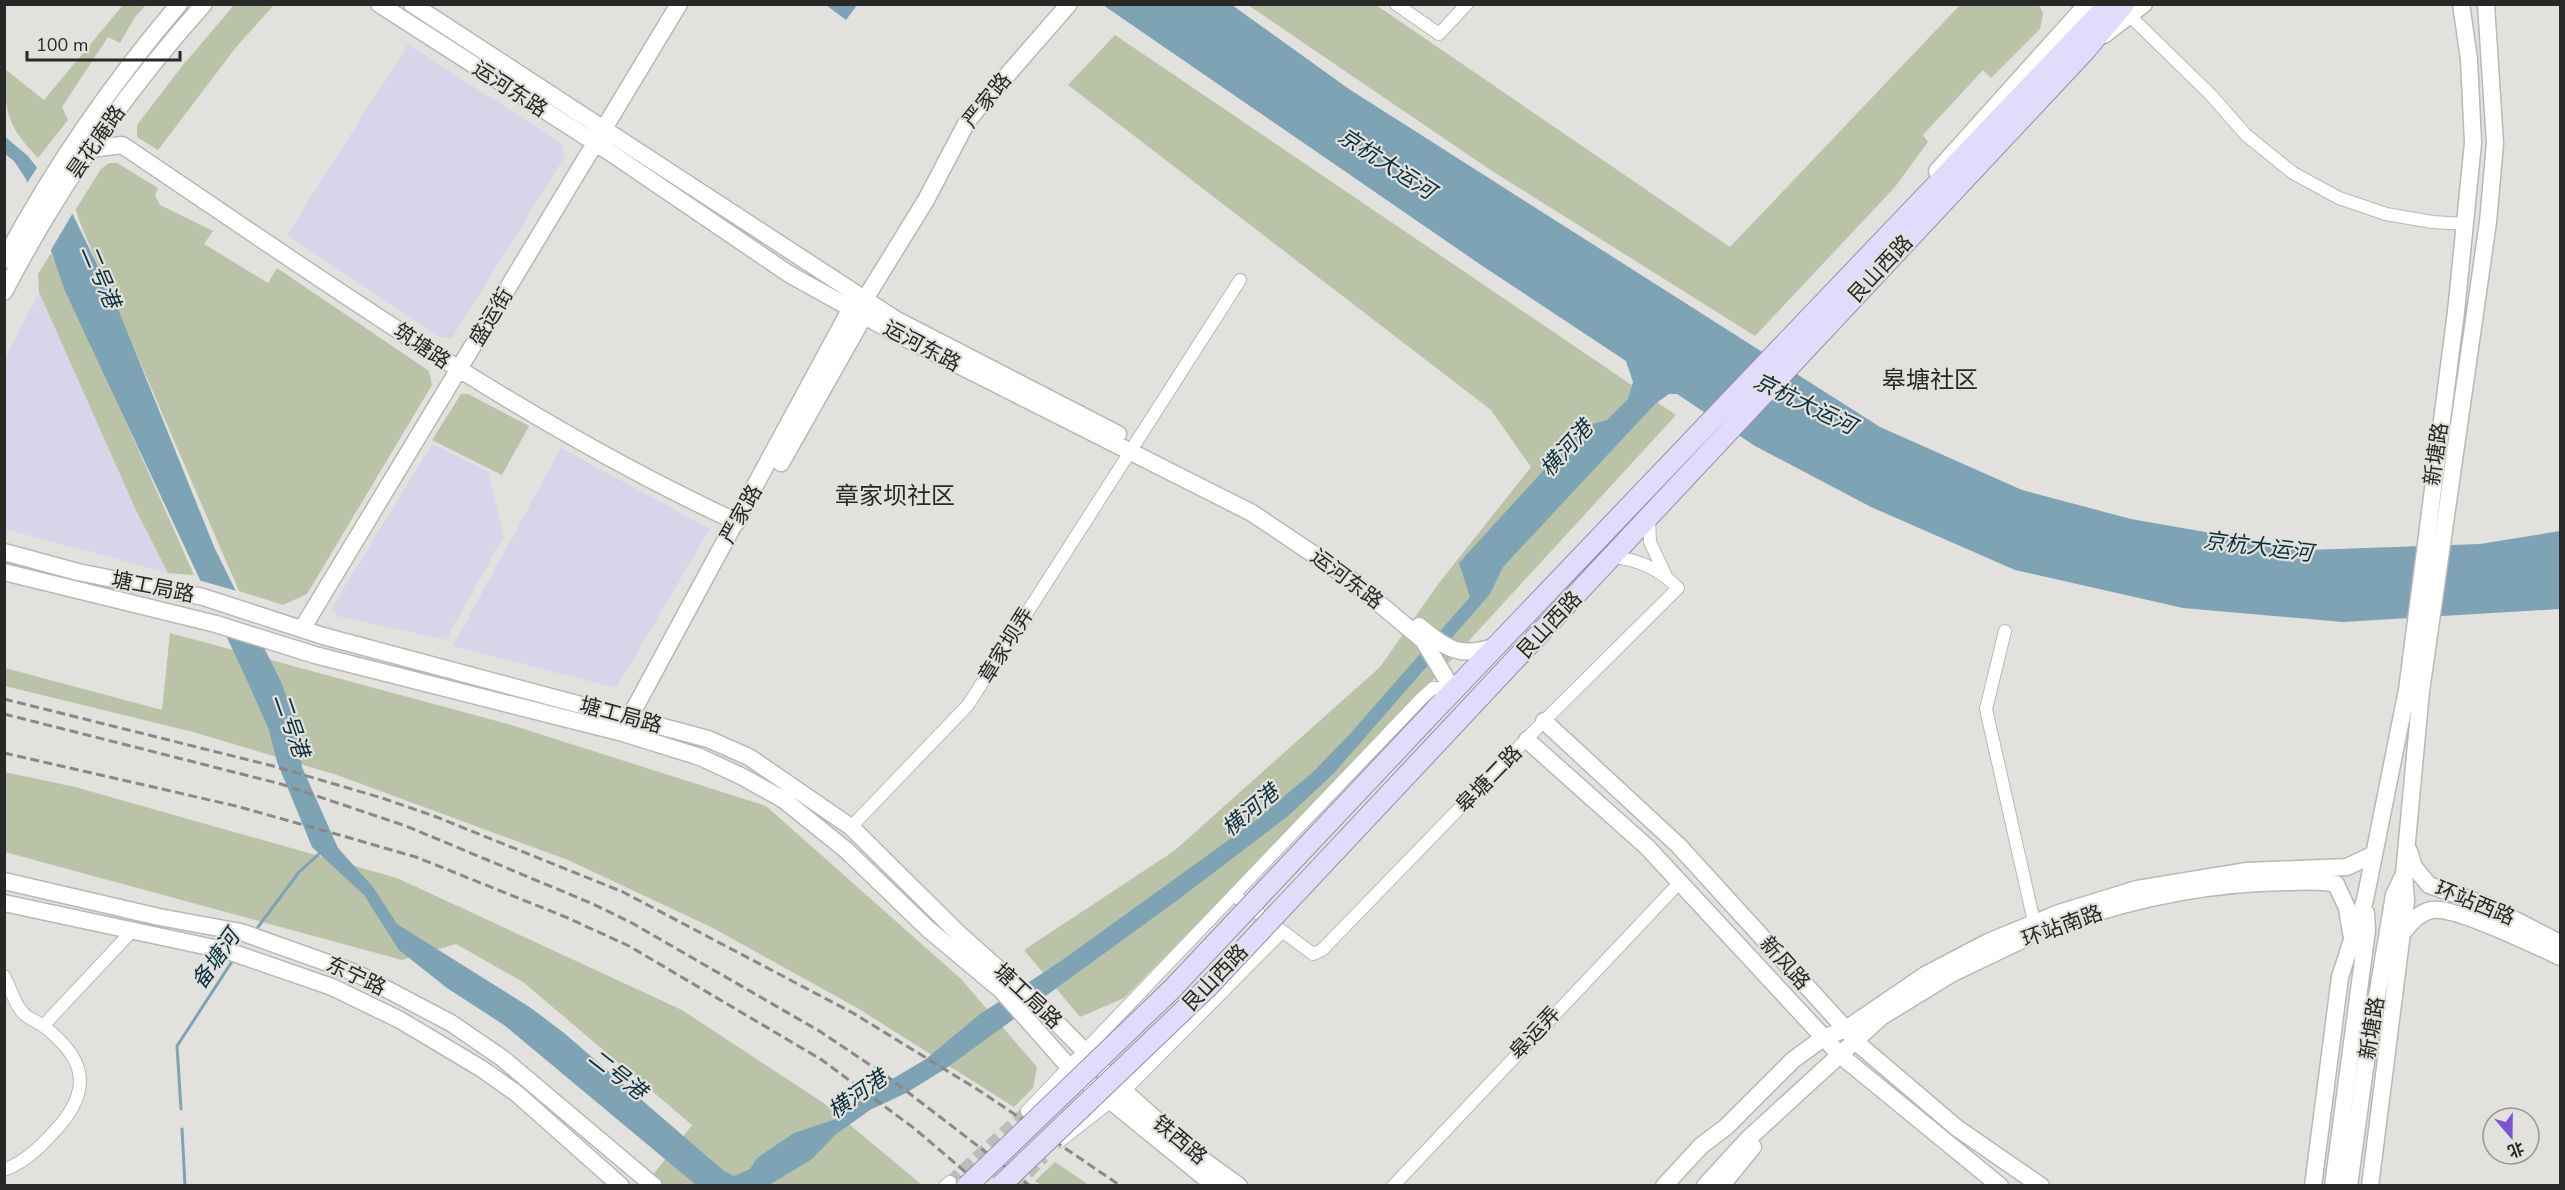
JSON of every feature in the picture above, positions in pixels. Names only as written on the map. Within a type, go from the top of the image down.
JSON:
[{"type":"main road","name":"昙花庵路","points":[[4,292],[20,247],[59,164],[114,84],[179,4]]},
{"type":"main road","name":"昙花庵路","points":[[4,260],[20,247],[167,45],[204,4]]},
{"type":"main road","name":"运河东路","points":[[379,4],[599,137],[860,308],[895,319],[1252,513],[1281,531],[1346,576],[1427,638],[1441,652],[1453,690]]},
{"type":"main road","name":"运河东路","points":[[412,4],[599,137]]},
{"type":"main road","name":"盛运街","points":[[302,629],[679,4]]},
{"type":"main road","name":"严家路","points":[[631,727],[737,522],[860,308],[926,200],[968,120],[1069,4]]},
{"type":"main road","name":"艮山西路","points":[[1904,217],[1910,201],[2070,11],[2087,4]]},
{"type":"main road","name":"艮山西路","points":[[1791,349],[1904,217],[2108,4]]},
{"type":"main road","name":"艮山西路","points":[[954,1184],[1172,989],[1496,646],[1715,431],[1791,349],[2085,51],[2127,10],[2144,4]]},
{"type":"main road","name":"新塘路","points":[[2370,1185],[2406,902],[2404,874],[2414,691],[2427,520],[2466,224],[2473,143],[2469,59],[2461,4]]},
{"type":"main road","name":"新塘路","points":[[2313,1185],[2340,977],[2365,900],[2414,691],[2463,407],[2493,166],[2492,74],[2486,4]]},
{"type":"main road","points":[[91,149],[122,145],[115,114]]},
{"type":"main road","name":"筑塘路","points":[[122,145],[458,370],[654,483],[737,522]]},
{"type":"main road","name":"严家路","points":[[631,727],[697,611],[860,308]]},
{"type":"main road","name":"艮山西路","points":[[1000,1185],[1209,986],[1649,519],[1715,431]]},
{"type":"main road","name":"塘工局路","points":[[4,552],[78,572],[203,597],[247,609],[302,629],[631,727],[700,757],[784,801],[846,850],[928,929],[1040,1006],[1124,1090]]},
{"type":"main road","name":"塘工局路","points":[[4,572],[216,624],[315,655],[631,727],[708,739],[749,757],[851,827],[1007,985],[1025,1016],[1069,1067],[1111,1102]]},
{"type":"main road","points":[[1441,652],[1467,653],[1496,646]]},
{"type":"main road","name":"新风路","points":[[1544,721],[1679,846],[1850,1035],[1957,1128],[2041,1185]]},
{"type":"main road","name":"新风路","points":[[1527,740],[1647,847],[1840,1055],[2000,1185]]},
{"type":"main road","points":[[1584,791],[1601,773]]},
{"type":"main road","name":"环站西路","points":[[2407,846],[2414,867],[2429,885],[2486,905],[2560,943]]},
{"type":"main road","name":"环站南路","points":[[1705,1185],[1780,1109],[1840,1055],[1850,1035],[1882,1002],[1945,964],[2034,922],[2094,902],[2162,884],[2265,870],[2347,867],[2374,854]]},
{"type":"main road","name":"新塘路","points":[[2349,1185],[2365,1068],[2394,895],[2404,874]]},
{"type":"main road","name":"东宁路","points":[[4,881],[159,917],[241,932],[356,973],[451,1023],[502,1058],[546,1092],[654,1185]]},
{"type":"main road","name":"环站南路","points":[[1664,1185],[1702,1145],[1726,1127],[1793,1060],[1823,1038],[1850,1035],[1977,960],[2060,925],[2140,900],[2247,883],[2333,883],[2340,890],[2347,908],[2351,942]]},
{"type":"main road","name":"新塘路","points":[[2333,1185],[2367,930],[2365,900]]},
{"type":"main road","name":"东宁路","points":[[4,903],[228,951],[260,960],[332,987],[400,1020],[476,1065],[516,1093],[621,1185]]},
{"type":"main road","name":"环站西路","points":[[2403,932],[2420,915],[2434,909],[2443,910],[2510,933],[2560,957]]},
{"type":"main road","name":"铁西路","points":[[1124,1090],[1196,1155],[1239,1185]]},
{"type":"main road","name":"环站南路","points":[[1679,1185],[1755,1096]]},
{"type":"main road","name":"铁西路","points":[[1111,1102],[1215,1185]]},
{"type":"main road","name":"环站南路","points":[[1721,1185],[1739,1166],[1780,1109]]},
{"type":"street","points":[[1396,4],[1439,34],[1467,4]]},
{"type":"street","points":[[2127,10],[2211,95],[2246,135],[2293,172],[2339,198],[2386,214],[2466,224]]},
{"type":"street","name":"章家坝弄","points":[[851,827],[968,705],[1240,279]]},
{"type":"street","points":[[1649,519],[1650,542],[1666,576]]},
{"type":"street","points":[[1613,557],[1632,559],[1666,576]]},
{"type":"street","name":"皋塘二路","points":[[1282,932],[1313,954],[1322,950],[1544,721],[1678,588],[1666,576]]},
{"type":"street","points":[[2005,631],[1986,710],[2034,922]]},
{"type":"street","name":"艮山西路","points":[[1027,1110],[1235,896],[1422,698],[1433,688],[1453,690]]},
{"type":"street","name":"皋运弄","points":[[1393,1185],[1680,882]]},
{"type":"street","points":[[1235,896],[1282,932]]},
{"type":"street","points":[[43,1026],[132,931]]},
{"type":"street","name":"艮山西路","points":[[1060,1141],[1124,1090],[1282,932]]},
{"type":"street","points":[[4,976],[9,990],[24,1014],[62,1041],[79,1063],[80,1091],[66,1118],[43,1146],[4,1170]]},
{"type":"shaded area","points":[[408,44],[562,144],[565,156],[452,338],[440,337],[287,235]]},
{"type":"shaded area","points":[[39,292],[135,508],[168,573],[5,529],[4,361]]},
{"type":"shaded area","points":[[432,444],[488,472],[504,536],[446,640],[337,616],[331,609]]},
{"type":"shaded area","points":[[561,448],[710,529],[616,688],[453,646]]},
{"type":"green space","points":[[235,4],[274,5],[237,46],[158,150],[137,137],[137,125],[183,65]]},
{"type":"green space","points":[[123,5],[146,5],[135,17],[120,43],[108,37],[62,107],[68,120],[38,158],[20,137],[10,118],[7,108],[5,69],[44,100]]},
{"type":"green space","points":[[1248,5],[1376,5],[1730,247],[1960,5],[2039,5],[2043,13],[2040,29],[1991,78],[1983,70],[1923,135],[1928,142],[1895,187],[1755,336],[1489,169]]},
{"type":"green space","points":[[1115,35],[1676,415],[1399,717],[1124,998],[1080,1017],[1024,950],[1174,851],[1380,667],[1439,583],[1531,467],[1491,410],[1068,85]]},
{"type":"green space","points":[[109,163],[117,163],[158,188],[155,195],[160,205],[213,231],[204,244],[268,283],[277,268],[429,371],[432,385],[307,594],[283,605],[239,591],[80,223],[76,209],[101,169]]},
{"type":"green space","points":[[51,253],[194,575],[168,573],[135,508],[39,292],[38,274]]},
{"type":"green space","points":[[461,394],[468,394],[529,426],[502,475],[432,440]]},
{"type":"green space","points":[[170,633],[508,724],[766,806],[961,979],[1037,1067],[1033,1088],[1014,1107],[859,1009],[711,927],[568,860],[337,775],[193,732],[5,686],[5,668],[162,710]]},
{"type":"green space","points":[[4,772],[75,787],[397,878],[682,1010],[825,1104],[922,1185],[645,1185],[692,1125],[523,982],[456,944],[402,960],[5,852]]},
{"type":"green space","points":[[1055,1162],[1089,1185],[1041,1185],[1035,1181]]},
{"type":"water","points":[[826,5],[857,5],[846,20]]},
{"type":"water","points":[[1103,5],[1232,5],[1349,89],[1880,427],[2022,490],[2131,519],[2308,550],[2480,544],[2560,531],[2560,609],[2343,622],[2183,608],[2015,570],[1871,507],[1755,446],[1677,394],[1669,394],[1655,404],[1503,567],[1490,594],[1334,773],[1288,816],[1179,899],[945,1069],[906,1093],[870,1110],[835,1135],[812,1159],[769,1185],[696,1185],[504,1025],[447,988],[399,950],[364,895],[312,847],[277,762],[269,730],[65,291],[26,179],[14,161],[5,154],[4,136],[28,156],[73,215],[114,299],[215,549],[281,682],[295,718],[302,767],[338,848],[373,887],[397,924],[531,1008],[564,1033],[724,1171],[734,1176],[750,1169],[757,1158],[794,1133],[839,1118],[850,1104],[926,1059],[980,1014],[1061,961],[1255,821],[1313,772],[1349,735],[1470,597],[1459,563],[1584,426],[1607,420],[1628,399],[1633,382],[1626,361],[1481,265]]},
{"type":"pier","points":[[39,165],[74,211],[48,255],[25,186]]},
{"type":"pier","points":[[198,580],[237,591],[266,647],[223,636]]},
{"type":"waterway","name":"备塘河","points":[[255,931],[299,872],[320,853]]},
{"type":"waterway","name":"备塘河","points":[[181,1109],[177,1046],[233,960]]},
{"type":"waterway","name":"备塘河","points":[[182,1129],[185,1186]]},
{"type":"tunnel","points":[[950,1182],[1027,1111]]},
{"type":"tunnel","points":[[1015,1186],[1044,1157]]},
{"type":"railway","points":[[4,699],[273,766],[382,798],[434,816],[623,892],[853,1013],[980,1091],[1121,1186]]},
{"type":"railway","points":[[4,714],[281,784],[406,826],[593,904],[632,923],[821,1032],[888,1077],[1030,1186]]},
{"type":"railway","points":[[4,753],[236,806],[416,857],[568,918],[629,946],[822,1060],[915,1129],[982,1186]]},
{"type":"district","name":"皋塘社区","points":[[1930,380]]},
{"type":"district","name":"章家坝社区","points":[[895,496]]},
{"type":"water label","name":"京杭大运河","points":[[1387,163]]},
{"type":"water label","name":"二号港","points":[[101,276]]},
{"type":"water label","name":"京杭大运河","points":[[1805,403]]},
{"type":"water label","name":"横河港","points":[[1566,448]]},
{"type":"water label","name":"京杭大运河","points":[[2258,546]]},
{"type":"water label","name":"二号港","points":[[292,725]]},
{"type":"water label","name":"横河港","points":[[1250,810]]},
{"type":"water label","name":"二号港","points":[[618,1074]]},
{"type":"water label","name":"横河港","points":[[857,1094]]}]
